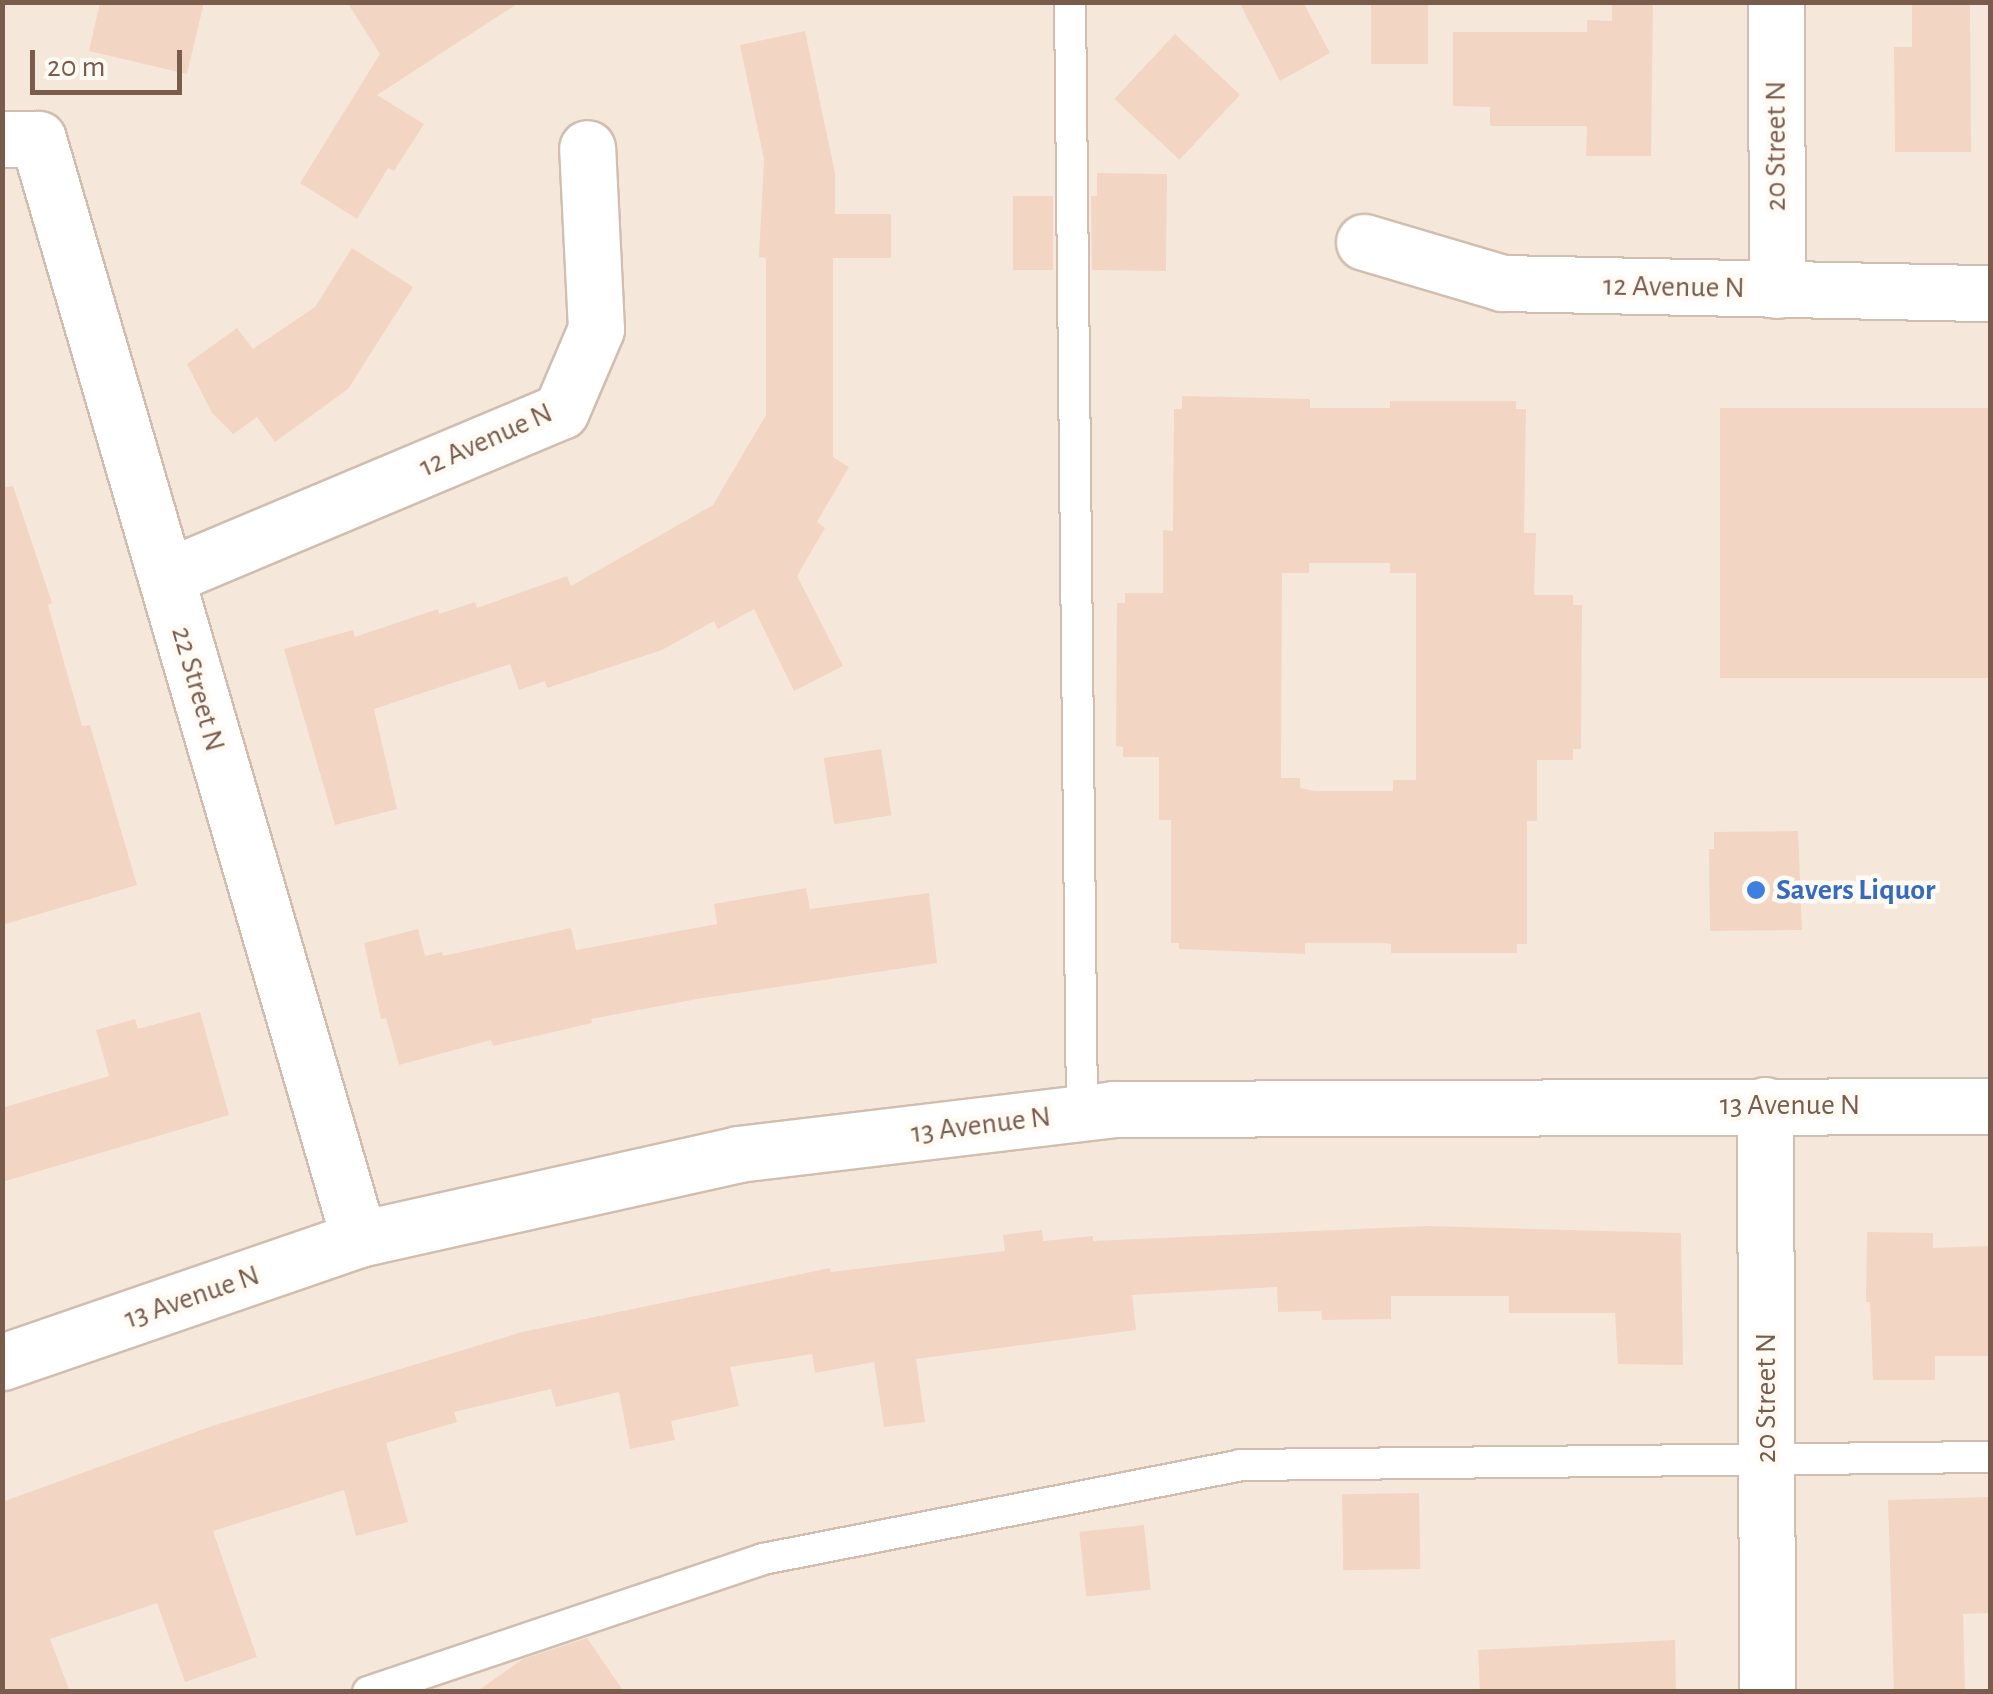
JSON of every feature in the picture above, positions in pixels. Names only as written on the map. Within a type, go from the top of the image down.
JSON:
[{"type":"street","name":"20 Street N","points":[[1776,2],[1777,290]]},
{"type":"street","name":"22 Street N","points":[[20,139],[166,577],[359,1239]]},
{"type":"street","name":"12 Avenue N","points":[[166,577],[561,411],[596,330],[586,148]]},
{"type":"street","name":"12 Avenue N","points":[[1364,242],[1502,283],[1990,293]]},
{"type":"street","name":"20 Street N","points":[[1765,1105],[1767,1692]]},
{"type":"street","name":"13 Avenue N","points":[[2,1362],[359,1239],[738,1154],[1133,1109],[1990,1106]]},
{"type":"lane","points":[[1070,2],[1082,1114]]},
{"type":"lane","points":[[368,1692],[763,1559],[1240,1465],[1766,1456],[1990,1458]]},
{"type":"shaded area","points":[[3,3],[1990,3],[1990,1691],[3,1691]]},
{"type":"building","points":[[100,2],[204,2],[187,74],[89,51]]},
{"type":"building","points":[[347,2],[520,2],[377,95],[424,124],[394,171],[388,168],[357,219],[300,183],[380,54]]},
{"type":"building","points":[[1239,2],[1303,2],[1330,53],[1280,81]]},
{"type":"building","points":[[1371,2],[1428,2],[1428,64],[1371,64]]},
{"type":"building","points":[[1612,2],[1653,2],[1651,156],[1586,156],[1587,126],[1490,126],[1490,107],[1453,106],[1453,32],[1587,32],[1587,20],[1612,21]]},
{"type":"building","points":[[1912,2],[1970,2],[1971,152],[1895,152],[1894,47],[1912,47]]},
{"type":"building","points":[[805,31],[835,173],[835,214],[891,214],[891,258],[833,258],[833,457],[849,467],[817,522],[825,528],[797,576],[843,666],[794,691],[754,609],[718,629],[714,621],[662,650],[547,688],[545,681],[519,690],[510,664],[374,709],[397,809],[335,825],[284,649],[353,630],[355,637],[438,609],[439,614],[475,602],[477,608],[567,576],[571,586],[713,505],[766,415],[766,258],[759,257],[764,159],[740,45]]},
{"type":"building","points":[[1175,34],[1240,95],[1179,160],[1114,99]]},
{"type":"building","points":[[1097,173],[1167,174],[1166,271],[1092,270],[1091,196],[1097,196]]},
{"type":"building","points":[[1013,196],[1053,196],[1053,270],[1013,270]]},
{"type":"building","points":[[352,248],[413,287],[348,389],[275,442],[257,417],[233,434],[212,413],[187,364],[237,328],[253,349],[315,307]]},
{"type":"building","points":[[1182,396],[1310,399],[1310,408],[1390,408],[1390,401],[1516,401],[1516,409],[1526,409],[1524,533],[1536,533],[1534,595],[1573,595],[1573,605],[1582,605],[1581,749],[1573,749],[1573,760],[1537,760],[1537,821],[1527,821],[1527,944],[1517,944],[1517,953],[1391,953],[1391,944],[1383,943],[1305,943],[1305,954],[1179,949],[1179,943],[1171,943],[1171,820],[1159,820],[1159,757],[1123,757],[1123,747],[1116,746],[1117,603],[1125,603],[1125,593],[1163,593],[1163,530],[1173,531],[1174,409],[1182,409]],"holes":[[[1309,563],[1390,563],[1390,573],[1416,573],[1416,780],[1393,780],[1393,791],[1300,788],[1300,778],[1281,778],[1282,573],[1309,573]]]},
{"type":"building","points":[[1720,408],[1990,408],[1990,678],[1720,678]]},
{"type":"building","points":[[13,486],[52,603],[48,605],[82,726],[90,725],[137,885],[2,925],[2,488]]},
{"type":"building","points":[[881,749],[891,815],[834,824],[824,758]]},
{"type":"building","name":"Savers Liquor","points":[[1798,831],[1802,930],[1710,931],[1709,849],[1714,849],[1714,832]]},
{"type":"building","points":[[806,888],[810,909],[929,893],[937,963],[591,1019],[592,1023],[493,1046],[491,1040],[399,1065],[386,1018],[381,1019],[364,943],[418,929],[425,956],[442,952],[443,956],[571,928],[576,950],[717,924],[714,904]]},
{"type":"building","points":[[200,1012],[229,1115],[2,1182],[2,1108],[109,1076],[96,1030],[135,1019],[138,1029]]},
{"type":"building","points":[[1426,1226],[1681,1233],[1683,1365],[1618,1364],[1615,1313],[1509,1313],[1509,1296],[1391,1296],[1391,1319],[1322,1320],[1321,1311],[1278,1312],[1277,1287],[1132,1295],[1136,1330],[916,1359],[925,1422],[884,1427],[874,1362],[815,1373],[812,1354],[730,1367],[739,1406],[671,1421],[675,1440],[630,1449],[619,1392],[556,1407],[551,1389],[454,1412],[457,1422],[386,1443],[408,1522],[356,1536],[344,1490],[213,1531],[257,1657],[185,1682],[157,1603],[50,1639],[70,1692],[2,1692],[2,1502],[212,1426],[522,1332],[830,1268],[831,1272],[1005,1251],[1003,1235],[1042,1230],[1043,1241],[1093,1236],[1093,1241]]},
{"type":"building","points":[[1867,1232],[1933,1233],[1933,1248],[1990,1246],[1990,1356],[1935,1356],[1935,1380],[1873,1380],[1870,1302],[1866,1302]]},
{"type":"building","points":[[1419,1493],[1420,1569],[1343,1570],[1342,1494]]},
{"type":"building","points":[[1990,1497],[1990,1613],[1963,1614],[1965,1692],[1894,1692],[1888,1500]]},
{"type":"building","points":[[1144,1525],[1151,1590],[1086,1596],[1079,1532]]},
{"type":"building","points":[[587,1638],[624,1692],[476,1692],[523,1659]]},
{"type":"building","points":[[1675,1640],[1676,1692],[1480,1692],[1478,1650]]},
{"type":"place","name":"Savers Liquor","points":[[1756,890]]}]
